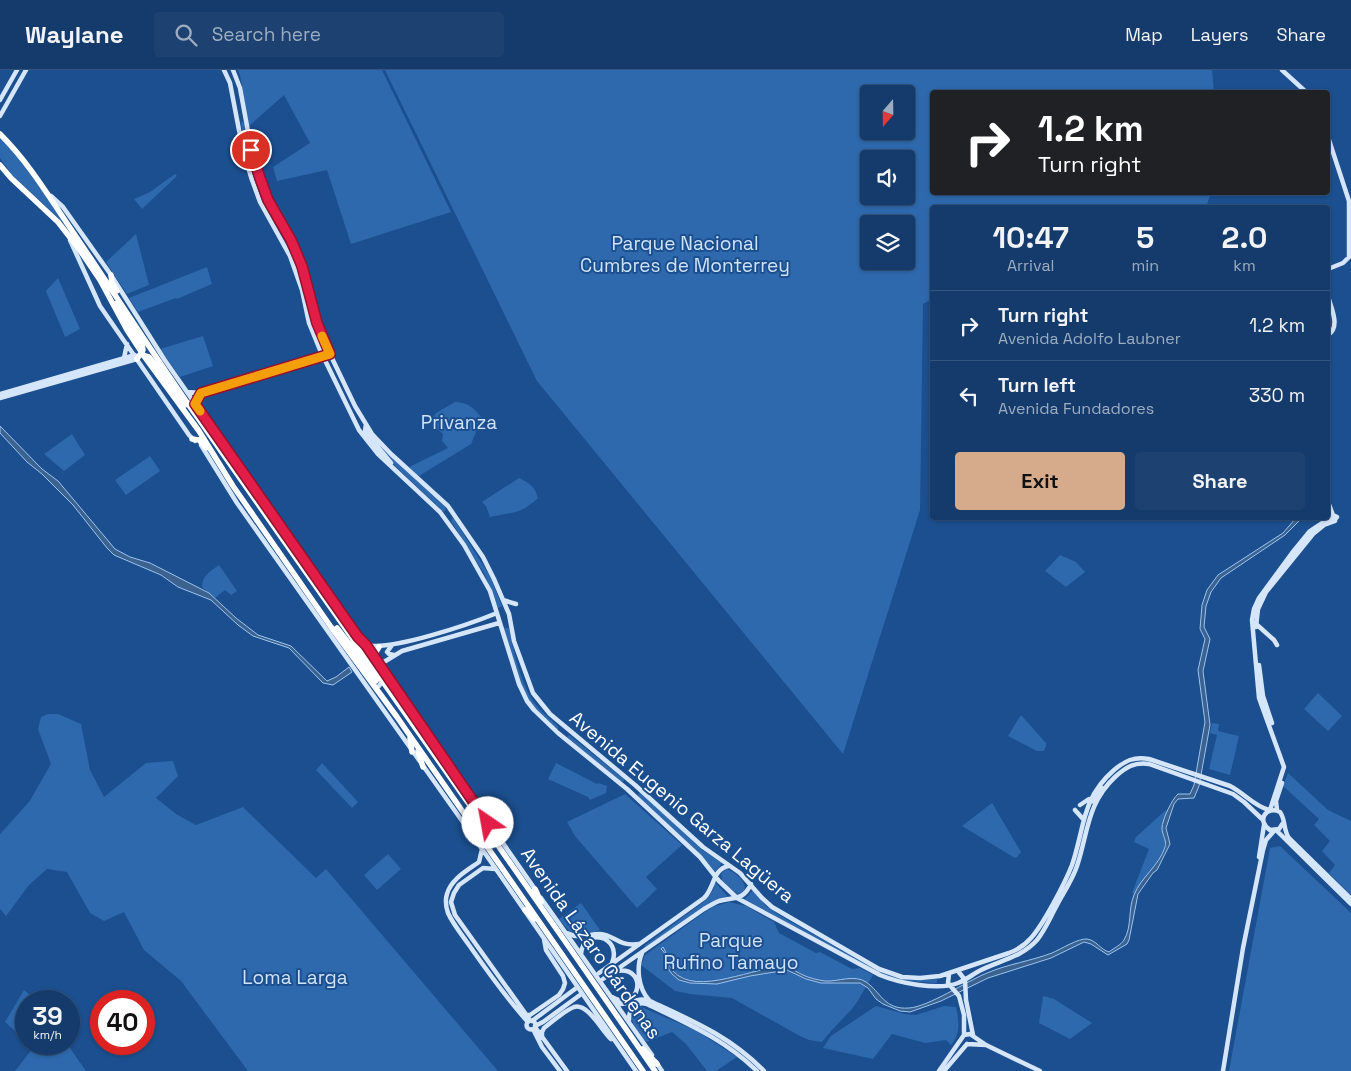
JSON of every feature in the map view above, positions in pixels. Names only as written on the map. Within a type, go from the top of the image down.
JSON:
[{"type":"highway","name":"Avenida Lázaro Cárdenas","points":[[0,134],[19,152],[49,194],[192,411],[655,1071]]},
{"type":"highway","name":"Avenida Lázaro Cárdenas","points":[[0,165],[68,234],[104,289],[135,343],[199,431],[233,486],[545,930],[621,1045],[643,1071]]},
{"type":"highway","points":[[100,272],[105,284],[144,347],[143,352],[137,357]]},
{"type":"highway","points":[[111,275],[112,283],[129,309],[130,316]]},
{"type":"highway","points":[[137,357],[147,355],[181,401],[192,411]]},
{"type":"highway","points":[[161,365],[168,370],[188,399],[200,412]]},
{"type":"highway","points":[[192,439],[203,442],[209,452],[218,460]]},
{"type":"highway","points":[[300,554],[320,594]]},
{"type":"highway","points":[[318,607],[322,609],[358,654],[394,709],[397,717]]},
{"type":"highway","points":[[372,674],[373,661],[379,647]]},
{"type":"highway","points":[[358,654],[379,664]]},
{"type":"highway","points":[[365,664],[373,661]]},
{"type":"highway","points":[[422,727],[433,752]]},
{"type":"highway","points":[[408,734],[412,752]]},
{"type":"highway","points":[[415,745],[423,767]]},
{"type":"highway","points":[[471,807],[488,823]]},
{"type":"highway","points":[[535,888],[548,917]]},
{"type":"highway","points":[[525,910],[545,930]]},
{"type":"highway","points":[[632,1038],[657,1064]]},
{"type":"highway","points":[[621,1045],[637,1071]]},
{"type":"street","points":[[0,100],[17,70]]},
{"type":"street","points":[[0,116],[26,70]]},
{"type":"street","points":[[224,70],[230,83],[243,151],[252,180],[260,202],[290,256],[302,290],[309,323],[323,358],[359,430],[378,454],[391,466]]},
{"type":"street","points":[[233,70],[240,88],[251,150],[257,171],[268,200],[300,260],[317,323],[330,354],[366,424],[364,431],[390,461],[391,466]]},
{"type":"street","points":[[1282,70],[1304,90]]},
{"type":"street","points":[[237,119],[245,117]]},
{"type":"street","points":[[1330,143],[1346,187],[1350,206],[1349,256],[1343,263],[1330,267]]},
{"type":"street","name":"Avenida Lázaro Cárdenas","points":[[49,194],[63,207],[111,275],[156,348],[200,412],[358,637],[366,645],[373,661],[379,664],[662,1071]]},
{"type":"street","name":"Avenida Lázaro Cárdenas","points":[[68,234],[97,301],[137,357],[142,367],[192,439],[202,446],[232,497],[621,1045]]},
{"type":"street","points":[[1330,304],[1335,323],[1333,331],[1330,333]]},
{"type":"street","points":[[124,358],[126,342],[133,342],[137,336]]},
{"type":"street","points":[[187,392],[201,393],[323,358],[330,354]]},
{"type":"street","points":[[0,396],[124,358],[137,357]]},
{"type":"street","points":[[0,396],[137,357]]},
{"type":"street","points":[[142,367],[149,361],[153,362]]},
{"type":"street","points":[[195,404],[201,393]]},
{"type":"street","name":"Avenida Eugenio Garza Lagüera","points":[[366,424],[382,446],[452,510],[483,557],[507,610],[514,642],[532,694],[550,714],[635,785],[703,847],[740,873],[772,907],[879,969],[907,978],[937,977],[1009,953],[1027,942],[1038,930],[1077,867],[1087,825],[1101,793],[1119,773],[1133,764],[1154,765],[1233,794],[1244,802],[1263,822]]},
{"type":"street","name":"Avenida Eugenio Garza Lagüera","points":[[391,466],[444,516],[464,545],[490,591],[516,676],[524,695],[538,715],[627,789],[700,858],[715,877],[737,898],[880,975],[904,983],[950,986],[1018,955],[1029,948],[1041,935],[1065,885],[1075,855],[1083,819],[1091,798],[1103,781],[1128,760],[1144,758],[1169,764],[1230,786],[1240,791],[1258,806],[1269,810]]},
{"type":"street","points":[[1330,508],[1333,518],[1330,520]]},
{"type":"street","points":[[1277,810],[1276,801],[1287,768],[1259,698],[1254,609],[1258,598],[1292,552],[1310,531],[1329,520]]},
{"type":"street","points":[[490,591],[495,592],[499,590]]},
{"type":"street","points":[[502,599],[508,603],[516,604]]},
{"type":"street","points":[[366,645],[379,647],[434,634],[507,610]]},
{"type":"street","points":[[473,630],[485,623],[485,618]]},
{"type":"street","points":[[1223,1071],[1249,920],[1264,814],[1269,810],[1284,766],[1263,696],[1254,622]]},
{"type":"street","points":[[1254,622],[1277,645]]},
{"type":"street","points":[[379,664],[394,655],[499,623]]},
{"type":"street","points":[[1256,636],[1260,632],[1265,634]]},
{"type":"street","points":[[430,643],[435,639],[434,634]]},
{"type":"street","points":[[347,641],[354,643],[358,637]]},
{"type":"street","points":[[392,644],[387,652],[394,655]]},
{"type":"street","points":[[514,667],[522,666]]},
{"type":"street","points":[[516,676],[520,673],[525,674]]},
{"type":"street","points":[[379,686],[385,681],[397,690]]},
{"type":"street","points":[[1096,802],[1094,802],[1094,799],[1103,781]]},
{"type":"street","points":[[1080,805],[1091,798]]},
{"type":"street","points":[[1258,806],[1266,805],[1272,800]]},
{"type":"street","points":[[1075,810],[1083,819]]},
{"type":"street","points":[[1269,810],[1277,810],[1283,815],[1283,823],[1289,838],[1351,899]]},
{"type":"street","points":[[1263,822],[1270,830],[1275,831],[1282,837],[1351,904]]},
{"type":"street","points":[[1249,920],[1266,840],[1283,823]]},
{"type":"street","points":[[1266,840],[1273,836],[1282,837]]},
{"type":"street","points":[[482,849],[479,862],[452,883],[446,895],[446,907],[453,922],[508,1000],[532,1025],[567,1071]]},
{"type":"street","points":[[479,862],[483,868]]},
{"type":"street","points":[[599,973],[699,902],[708,894],[721,868],[730,866]]},
{"type":"street","points":[[495,869],[483,868],[459,885],[452,897],[452,906],[455,915],[526,1015],[542,1047],[560,1071]]},
{"type":"street","points":[[603,979],[704,909],[718,901],[737,898],[745,894],[751,884]]},
{"type":"street","points":[[699,902],[704,909]]},
{"type":"street","points":[[566,933],[580,938],[602,935],[626,944],[642,943]]},
{"type":"street","points":[[582,955],[582,948],[587,941],[595,937],[603,938],[609,942],[614,950],[612,964]]},
{"type":"street","points":[[526,1015],[530,1015],[559,994],[564,986],[563,976],[546,950],[544,938]]},
{"type":"street","points":[[643,952],[639,963],[639,971],[643,991],[650,1001]]},
{"type":"street","points":[[969,967],[973,974]]},
{"type":"street","points":[[610,995],[624,1001],[631,998],[637,991],[637,981],[634,975],[625,970],[616,971]]},
{"type":"street","points":[[944,1071],[973,1042],[966,1000],[965,980],[958,971]]},
{"type":"street","points":[[949,974],[947,981],[957,992],[964,1019],[963,1041],[969,1044],[986,1045]]},
{"type":"street","points":[[937,977],[939,980],[938,986]]},
{"type":"street","points":[[532,1025],[575,989]]},
{"type":"street","points":[[532,1025],[544,1022],[580,995]]},
{"type":"street","points":[[616,1004],[623,1005],[641,998],[650,1001],[718,1040],[741,1056],[757,1071]]},
{"type":"street","points":[[508,1000],[516,1001]]},
{"type":"street","points":[[629,1022],[630,1010],[636,1004],[646,1004],[660,1008],[706,1027],[723,1037],[742,1050],[764,1071]]},
{"type":"street","points":[[542,1038],[544,1028],[572,1009],[580,1007],[588,1011],[604,1032],[621,1045]]},
{"type":"street","points":[[939,1071],[968,1033],[986,1045],[1040,1071]]},
{"type":"street","points":[[542,1047],[550,1049]]},
{"type":"green space","points":[[238,70],[382,70],[451,212],[351,244],[327,170],[277,181],[273,167],[310,143],[284,95],[249,126]]},
{"type":"green space","name":"Parque Nacional Cumbres de Monterrey","points":[[385,70],[1212,70],[1214,90],[930,90],[930,195],[1210,195],[1207,205],[930,205],[930,300],[923,304],[920,510],[843,754],[537,381]]},
{"type":"green space","points":[[241,121],[244,123],[253,164],[299,261],[325,351],[312,325],[300,272],[258,190],[243,140]]},
{"type":"green space","points":[[0,139],[18,154],[64,223],[12,175],[0,158]]},
{"type":"green space","points":[[175,174],[177,176],[142,209],[134,199],[150,192]]},
{"type":"green space","points":[[136,234],[149,285],[127,294],[106,262]]},
{"type":"green space","points":[[207,267],[212,284],[177,299],[138,312],[129,298]]},
{"type":"green space","points":[[58,278],[80,329],[65,337],[46,291]]},
{"type":"green space","points":[[203,336],[213,366],[180,377],[160,349]]},
{"type":"green space","name":"Privanza","points":[[455,402],[471,407],[482,418],[471,444],[419,476],[409,467],[448,448],[442,441],[443,434],[430,422],[436,413]]},
{"type":"green space","points":[[72,434],[85,455],[64,471],[44,454]]},
{"type":"green space","points":[[374,440],[446,508],[445,511],[395,466]]},
{"type":"green space","points":[[150,456],[160,471],[126,495],[115,480]]},
{"type":"green space","points":[[519,478],[531,485],[538,498],[516,512],[490,517],[486,506],[482,502]]},
{"type":"green space","points":[[452,518],[490,576],[502,606],[498,608],[485,575],[451,521]]},
{"type":"green space","points":[[1060,555],[1076,562],[1085,572],[1066,587],[1045,571]]},
{"type":"green space","points":[[219,565],[237,591],[231,595],[225,590],[215,598],[202,587],[202,583],[207,574]]},
{"type":"green space","points":[[504,628],[509,628],[520,673],[531,698],[558,726],[557,730],[532,707],[522,690]]},
{"type":"green space","points":[[1318,693],[1342,716],[1328,731],[1304,709]]},
{"type":"green space","name":"Loma Larga","points":[[48,714],[58,714],[81,724],[90,770],[104,797],[146,763],[173,761],[178,776],[156,798],[176,814],[196,825],[243,807],[316,878],[326,869],[498,1071],[248,1071],[181,981],[144,950],[124,912],[104,921],[90,913],[67,872],[47,869],[29,885],[6,916],[0,909],[0,834],[29,802],[51,764],[38,729],[41,717]]},
{"type":"green space","points":[[1021,715],[1046,743],[1044,751],[1037,751],[1008,736]]},
{"type":"green space","points":[[1212,723],[1219,724],[1218,731],[1239,736],[1230,775],[1209,769],[1217,735],[1210,733]]},
{"type":"green space","points":[[569,735],[624,779],[624,781],[622,782],[567,737]]},
{"type":"green space","points":[[322,763],[358,802],[352,808],[316,770]]},
{"type":"green space","points":[[556,763],[597,784],[607,786],[606,793],[590,800],[588,797],[548,779]]},
{"type":"green space","points":[[1288,773],[1328,810],[1351,821],[1351,895],[1329,873],[1335,865],[1322,851],[1330,841],[1314,825],[1319,819],[1283,786]]},
{"type":"green space","points":[[639,793],[642,793],[702,850],[722,863],[715,872],[638,796]]},
{"type":"green space","points":[[625,794],[682,845],[646,877],[657,889],[637,908],[575,836],[567,822]]},
{"type":"green space","points":[[992,803],[1021,852],[1015,858],[962,826]]},
{"type":"green space","points":[[1166,810],[1167,814],[1162,829],[1165,840],[1163,850],[1157,863],[1134,894],[1132,893],[1149,849],[1134,842],[1136,837]]},
{"type":"green space","points":[[1280,846],[1351,913],[1351,1071],[1229,1071],[1270,848]]},
{"type":"green space","points":[[388,854],[401,869],[377,890],[364,875]]},
{"type":"green space","points":[[726,869],[739,876],[742,880],[745,888],[743,892],[738,894],[722,880],[721,874]]},
{"type":"green space","points":[[715,882],[728,897],[709,904],[644,946],[706,900],[713,890]]},
{"type":"green space","points":[[753,890],[766,906],[779,915],[876,970],[906,979],[937,979],[937,983],[907,981],[882,975],[746,900]]},
{"type":"green space","name":"Parque Rufino Tamayo","points":[[729,902],[746,906],[774,922],[779,933],[816,953],[820,952],[852,969],[860,968],[873,975],[852,1009],[822,1042],[809,1040],[798,1035],[732,998],[675,991],[641,965],[645,955],[712,907]]},
{"type":"green space","points":[[581,903],[600,930],[582,935],[577,934],[568,929],[559,919]]},
{"type":"green space","points":[[1043,996],[1054,999],[1092,1023],[1070,1039],[1039,1023]]},
{"type":"green space","points":[[15,1005],[15,1031],[5,1022]]},
{"type":"green space","points":[[639,1006],[697,1031],[737,1057],[716,1071],[707,1071],[686,1044],[672,1032],[646,1042],[637,1031],[632,1018],[634,1009]]},
{"type":"green space","points":[[876,1006],[916,1015],[944,1006],[956,1007],[958,1031],[951,1045],[946,1040],[925,1043],[892,1034],[873,1059],[823,1048],[831,1036]]},
{"type":"green space","points":[[28,1055],[75,1055],[86,1071],[15,1071]]},
{"type":"shaded area","points":[[0,426],[42,469],[58,481],[115,549],[130,557],[150,563],[209,593],[258,635],[291,646],[327,681],[349,667],[352,672],[333,685],[323,683],[289,648],[253,636],[211,600],[178,587],[161,575],[114,555],[73,505],[27,462],[0,433]]},
{"type":"shaded area","points":[[1294,520],[1300,520],[1285,535],[1221,578],[1211,592],[1206,606],[1204,627],[1210,639],[1203,671],[1210,725],[1199,786],[1194,798],[1178,799],[1174,804],[1166,828],[1170,844],[1157,870],[1138,894],[1127,944],[1108,955],[1091,944],[1084,942],[1051,958],[988,978],[941,1001],[910,1012],[900,1011],[883,1004],[876,999],[868,988],[860,983],[821,983],[806,979],[787,970],[717,984],[690,983],[679,980],[669,970],[664,952],[661,949],[663,947],[671,969],[684,978],[697,981],[711,981],[786,967],[822,981],[851,978],[861,980],[871,986],[888,1003],[901,1008],[909,1008],[937,999],[987,973],[1052,953],[1079,940],[1090,940],[1109,952],[1119,945],[1124,940],[1128,929],[1134,895],[1159,860],[1165,847],[1162,828],[1168,810],[1178,794],[1190,794],[1194,785],[1205,722],[1198,670],[1205,639],[1200,629],[1202,605],[1207,590],[1218,575],[1283,533]]},
{"type":"slow traffic","points":[[200,411],[195,404],[201,393],[323,358],[330,354],[322,336]]},
{"type":"route","points":[[251,150],[254,164],[268,200],[298,254],[309,288],[317,323],[330,354],[323,358],[208,390],[201,393],[195,404],[358,637],[366,645],[459,778],[488,823]]}]
